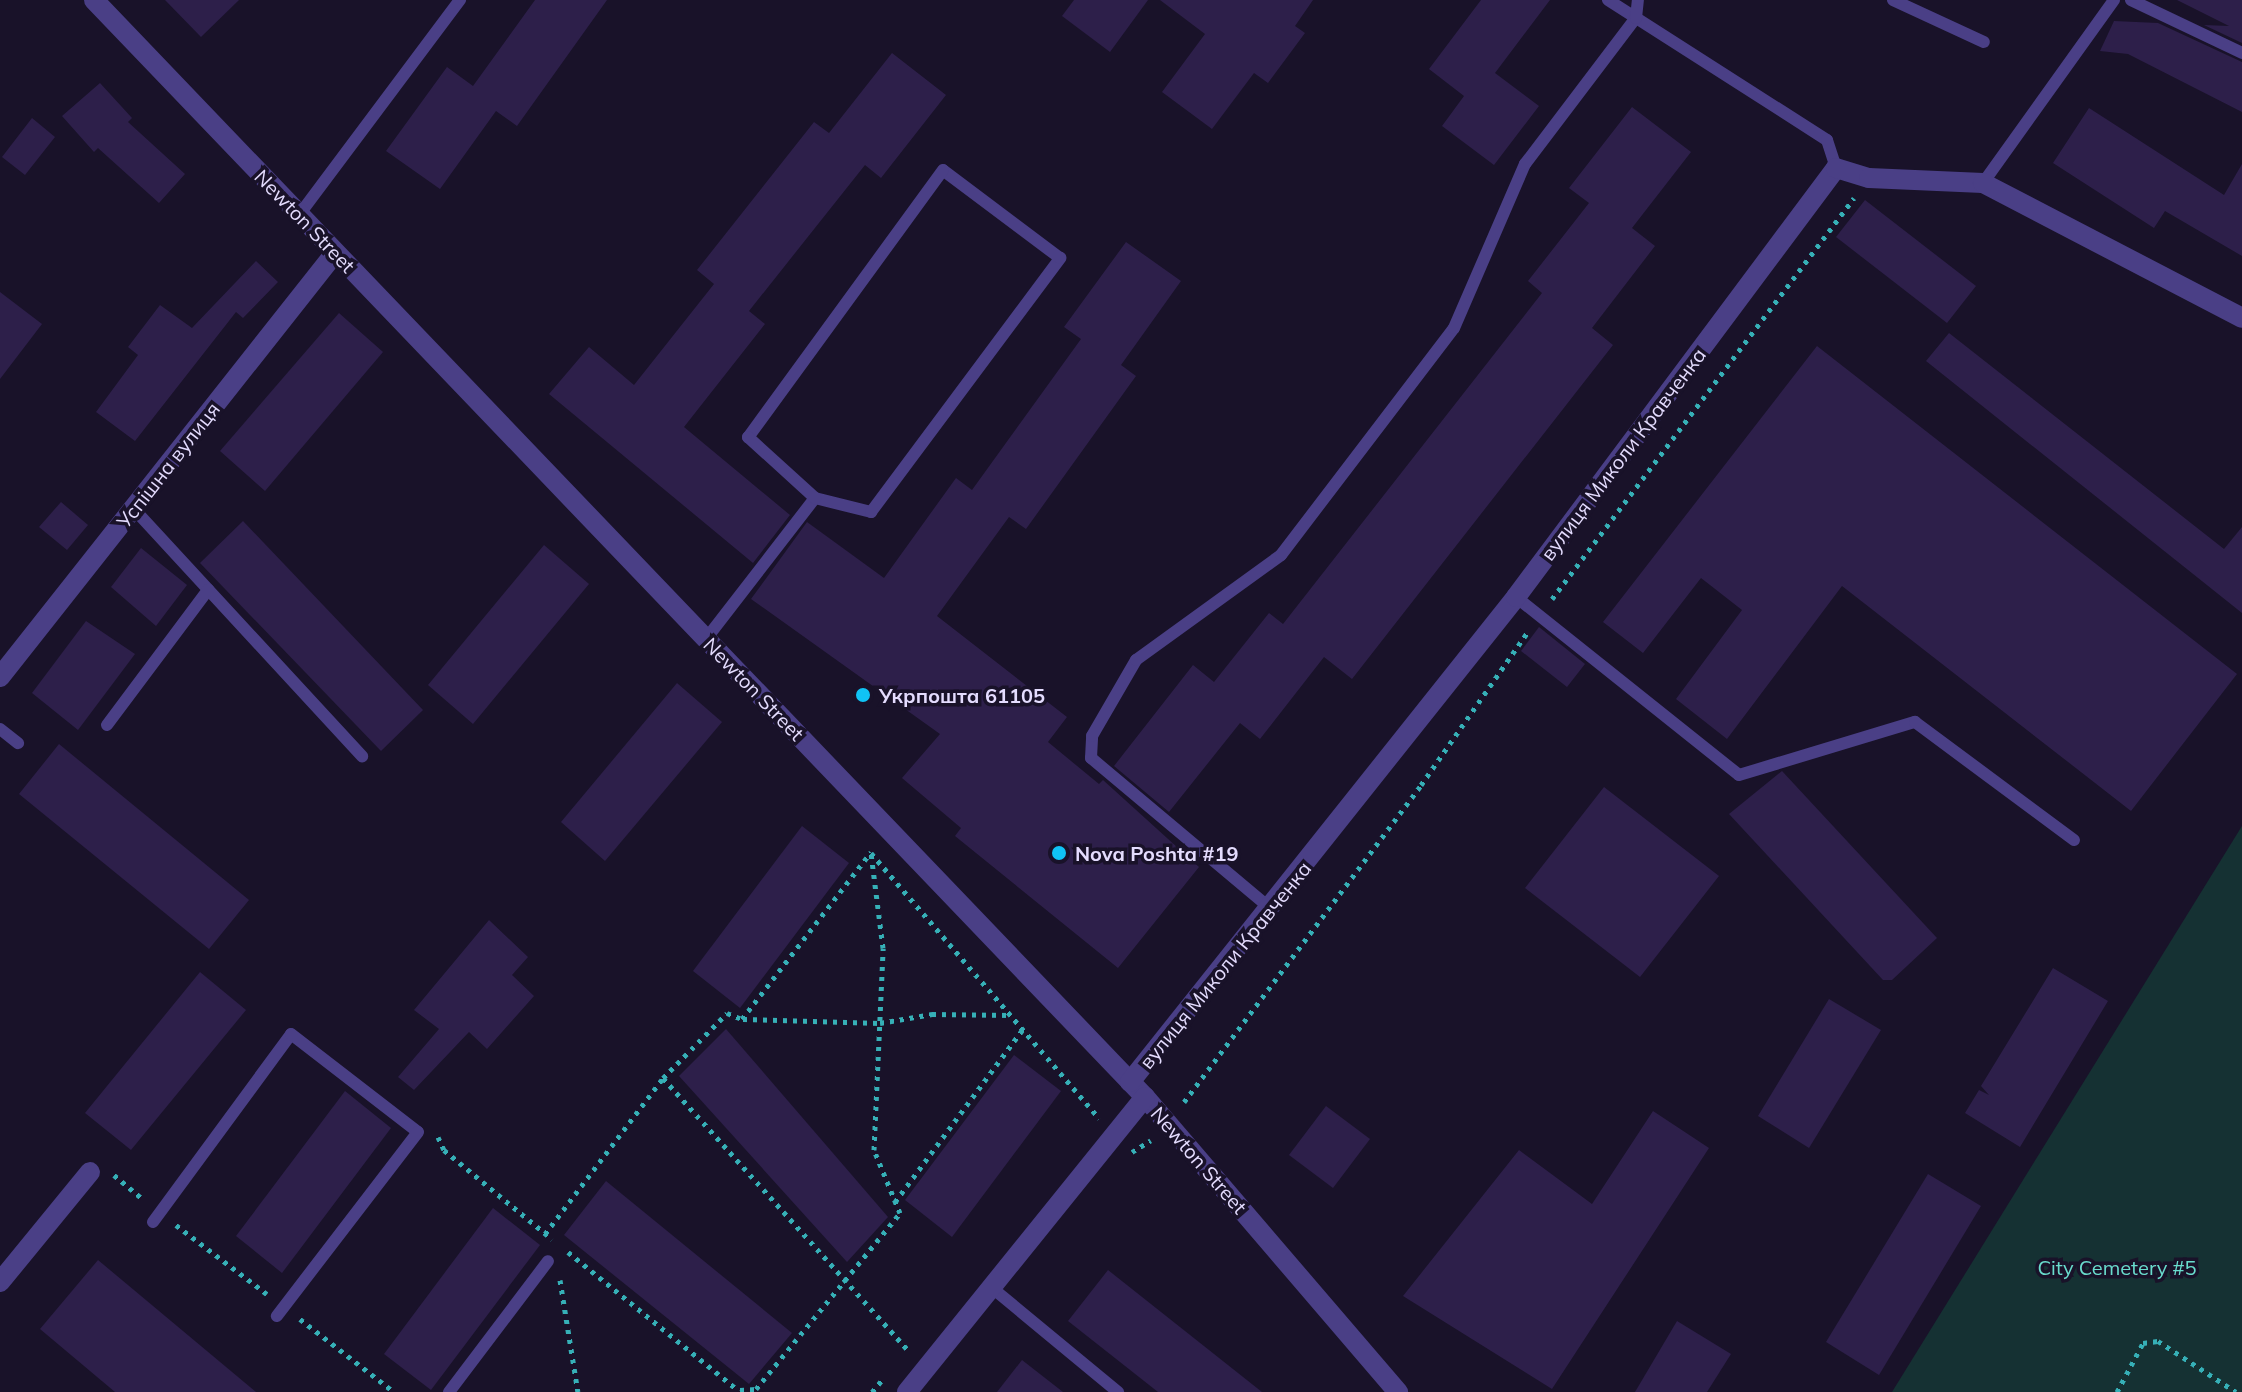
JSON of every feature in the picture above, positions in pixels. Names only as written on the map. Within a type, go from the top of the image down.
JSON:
[{"type":"street","name":"Newton Street","points":[[94,0],[1138,1089],[1398,1392]]},
{"type":"street","points":[[1836,168],[1869,178],[1983,183],[2242,318]]},
{"type":"street","name":"вулиця Миколи Кравченка","points":[[907,1392],[991,1287],[1271,909],[1516,597],[1836,168]]},
{"type":"street","name":"Успішна вулиця","points":[[0,677],[335,253]]},
{"type":"street","points":[[0,1282],[100,1172]]},
{"type":"lane","points":[[299,215],[460,0]]},
{"type":"lane","points":[[1608,0],[1827,140],[1836,168]]},
{"type":"lane","points":[[1271,909],[1091,758],[1092,736],[1136,660],[1281,555],[1454,328],[1525,164],[1636,18],[1638,0]]},
{"type":"lane","points":[[1893,0],[1984,42]]},
{"type":"lane","points":[[1983,183],[2114,0]]},
{"type":"lane","points":[[2131,0],[2242,53]]},
{"type":"lane","points":[[943,170],[1060,258],[871,512],[815,498],[748,437],[943,170]]},
{"type":"lane","points":[[706,639],[815,498]]},
{"type":"lane","points":[[133,508],[362,756]]},
{"type":"lane","points":[[107,725],[208,590]]},
{"type":"lane","points":[[1516,597],[1537,618],[1739,775],[1915,722],[2074,840]]},
{"type":"lane","points":[[0,729],[18,743]]},
{"type":"lane","points":[[156,1217],[291,1034],[418,1132],[277,1316]]},
{"type":"lane","points":[[449,1392],[551,1259]]},
{"type":"lane","points":[[991,1287],[1118,1392]]},
{"type":"path","points":[[1168,1123],[1421,785],[1537,618],[1869,178]]},
{"type":"path","points":[[871,852],[1101,1121],[1091,1133]]},
{"type":"path","points":[[742,1019],[871,852]]},
{"type":"path","points":[[409,1125],[417,1115],[444,1150],[739,1391],[756,1389],[900,1213],[874,1150],[883,948],[871,852]]},
{"type":"path","points":[[545,1234],[663,1078],[727,1013],[742,1019],[880,1023],[932,1014],[1011,1015]]},
{"type":"path","points":[[895,1202],[1023,1029]]},
{"type":"path","points":[[663,1078],[909,1350]]},
{"type":"path","points":[[100,1172],[156,1217]]},
{"type":"path","points":[[553,1239],[551,1259],[578,1392]]},
{"type":"path","points":[[551,1259],[553,1239]]},
{"type":"path","points":[[900,1360],[919,1338]]},
{"type":"path","points":[[2117,1392],[2143,1343],[2158,1341],[2236,1392]]},
{"type":"path","points":[[872,1392],[891,1371]]},
{"type":"green space","name":"City Cemetery #5","points":[[2242,826],[2242,1392],[1892,1392]]},
{"type":"building","points":[[165,0],[239,0],[201,37]]},
{"type":"building","points":[[535,0],[607,0],[517,126],[496,111],[440,189],[386,151],[447,67],[473,86]]},
{"type":"building","points":[[1074,0],[1148,0],[1110,52],[1062,16]]},
{"type":"building","points":[[1160,0],[1313,0],[1295,26],[1305,33],[1268,83],[1254,73],[1212,129],[1162,92],[1205,34]]},
{"type":"building","points":[[1481,0],[1550,0],[1495,73],[1539,106],[1494,165],[1442,126],[1464,96],[1429,69]]},
{"type":"building","points":[[2177,0],[2242,0],[2242,43],[2204,25],[2229,26]]},
{"type":"building","points":[[2114,21],[2158,23],[2242,62],[2242,112],[2128,54],[2100,51]]},
{"type":"building","points":[[892,53],[946,95],[881,178],[865,165],[749,311],[765,324],[684,427],[790,515],[753,563],[549,394],[589,347],[634,385],[714,284],[697,270],[814,122],[829,133]]},
{"type":"building","points":[[100,83],[132,118],[128,122],[185,174],[159,203],[98,148],[94,152],[62,116]]},
{"type":"building","points":[[1632,107],[1691,152],[1632,228],[1655,246],[1592,328],[1613,345],[1352,679],[1324,657],[1260,739],[1240,723],[1169,812],[1114,766],[1193,665],[1214,682],[1269,613],[1283,624],[1542,293],[1528,281],[1589,203],[1569,188]]},
{"type":"building","points":[[2089,108],[2224,195],[2242,164],[2242,256],[2165,211],[2154,228],[2053,163]]},
{"type":"building","points":[[32,118],[55,137],[25,175],[2,157]]},
{"type":"building","points":[[1865,200],[1976,286],[1947,323],[1836,237]]},
{"type":"building","points":[[1126,242],[1181,281],[1121,365],[1136,376],[1026,529],[1009,517],[937,616],[1067,717],[1048,742],[1099,784],[1103,780],[1199,867],[1118,968],[955,836],[961,828],[902,778],[940,734],[751,599],[807,522],[884,578],[956,478],[972,490],[1081,339],[1064,327]]},
{"type":"building","points":[[256,261],[278,282],[243,318],[236,312],[135,441],[96,412],[138,355],[128,347],[160,305],[192,328]]},
{"type":"building","points":[[0,292],[42,324],[0,379]]},
{"type":"building","points":[[339,313],[383,352],[265,491],[220,451]]},
{"type":"building","points":[[1949,333],[2224,549],[2242,527],[2242,613],[1926,361]]},
{"type":"building","points":[[1817,346],[2237,674],[2131,811],[1842,586],[1727,739],[1676,699],[1742,610],[1701,578],[1643,653],[1603,622]]},
{"type":"building","points":[[61,502],[88,525],[67,550],[39,527]]},
{"type":"building","points":[[243,521],[423,710],[381,751],[200,563]]},
{"type":"building","points":[[544,545],[589,584],[473,724],[428,685]]},
{"type":"building","points":[[141,548],[187,585],[156,626],[111,587]]},
{"type":"building","points":[[86,621],[135,654],[78,730],[32,693]]},
{"type":"building","points":[[1539,627],[1585,664],[1567,687],[1521,651]]},
{"type":"building","points":[[677,683],[722,722],[605,861],[561,822]]},
{"type":"building","points":[[59,744],[249,900],[209,949],[19,794]]},
{"type":"building","points":[[1782,771],[1937,938],[1892,980],[1883,980],[1729,814]]},
{"type":"building","points":[[1604,787],[1719,876],[1640,977],[1525,888]]},
{"type":"building","points":[[802,826],[849,863],[740,1008],[693,971]]},
{"type":"building","points":[[489,920],[528,957],[512,975],[534,996],[487,1049],[469,1032],[414,1090],[398,1077],[439,1029],[414,1010]]},
{"type":"building","points":[[2053,968],[2108,1001],[2020,1147],[1965,1113],[1979,1090],[1989,1095],[1981,1086]]},
{"type":"building","points":[[200,972],[246,1010],[131,1150],[85,1113]]},
{"type":"building","points":[[1829,999],[1881,1030],[1809,1148],[1758,1116]]},
{"type":"building","points":[[726,1029],[888,1217],[847,1262],[679,1076]]},
{"type":"building","points":[[1014,1055],[1061,1091],[952,1237],[905,1200]]},
{"type":"building","points":[[345,1091],[391,1128],[282,1273],[236,1236]]},
{"type":"building","points":[[1326,1106],[1370,1139],[1333,1188],[1289,1155]]},
{"type":"building","points":[[1653,1111],[1709,1148],[1552,1389],[1403,1296],[1519,1150],[1592,1204]]},
{"type":"building","points":[[1928,1174],[1981,1206],[1879,1375],[1826,1342]]},
{"type":"building","points":[[606,1181],[792,1333],[749,1384],[564,1235]]},
{"type":"building","points":[[493,1208],[540,1245],[431,1390],[384,1354]]},
{"type":"building","points":[[98,1260],[256,1392],[115,1392],[40,1329]]},
{"type":"building","points":[[1108,1270],[1262,1392],[1158,1392],[1068,1321]]},
{"type":"building","points":[[1677,1321],[1731,1354],[1707,1392],[1635,1392]]},
{"type":"building","points":[[1022,1360],[1063,1392],[997,1392]]},
{"type":"place","name":"Укрпошта 61105","points":[[863,695]]},
{"type":"place","name":"Nova Poshta #19","points":[[1059,853]]}]
